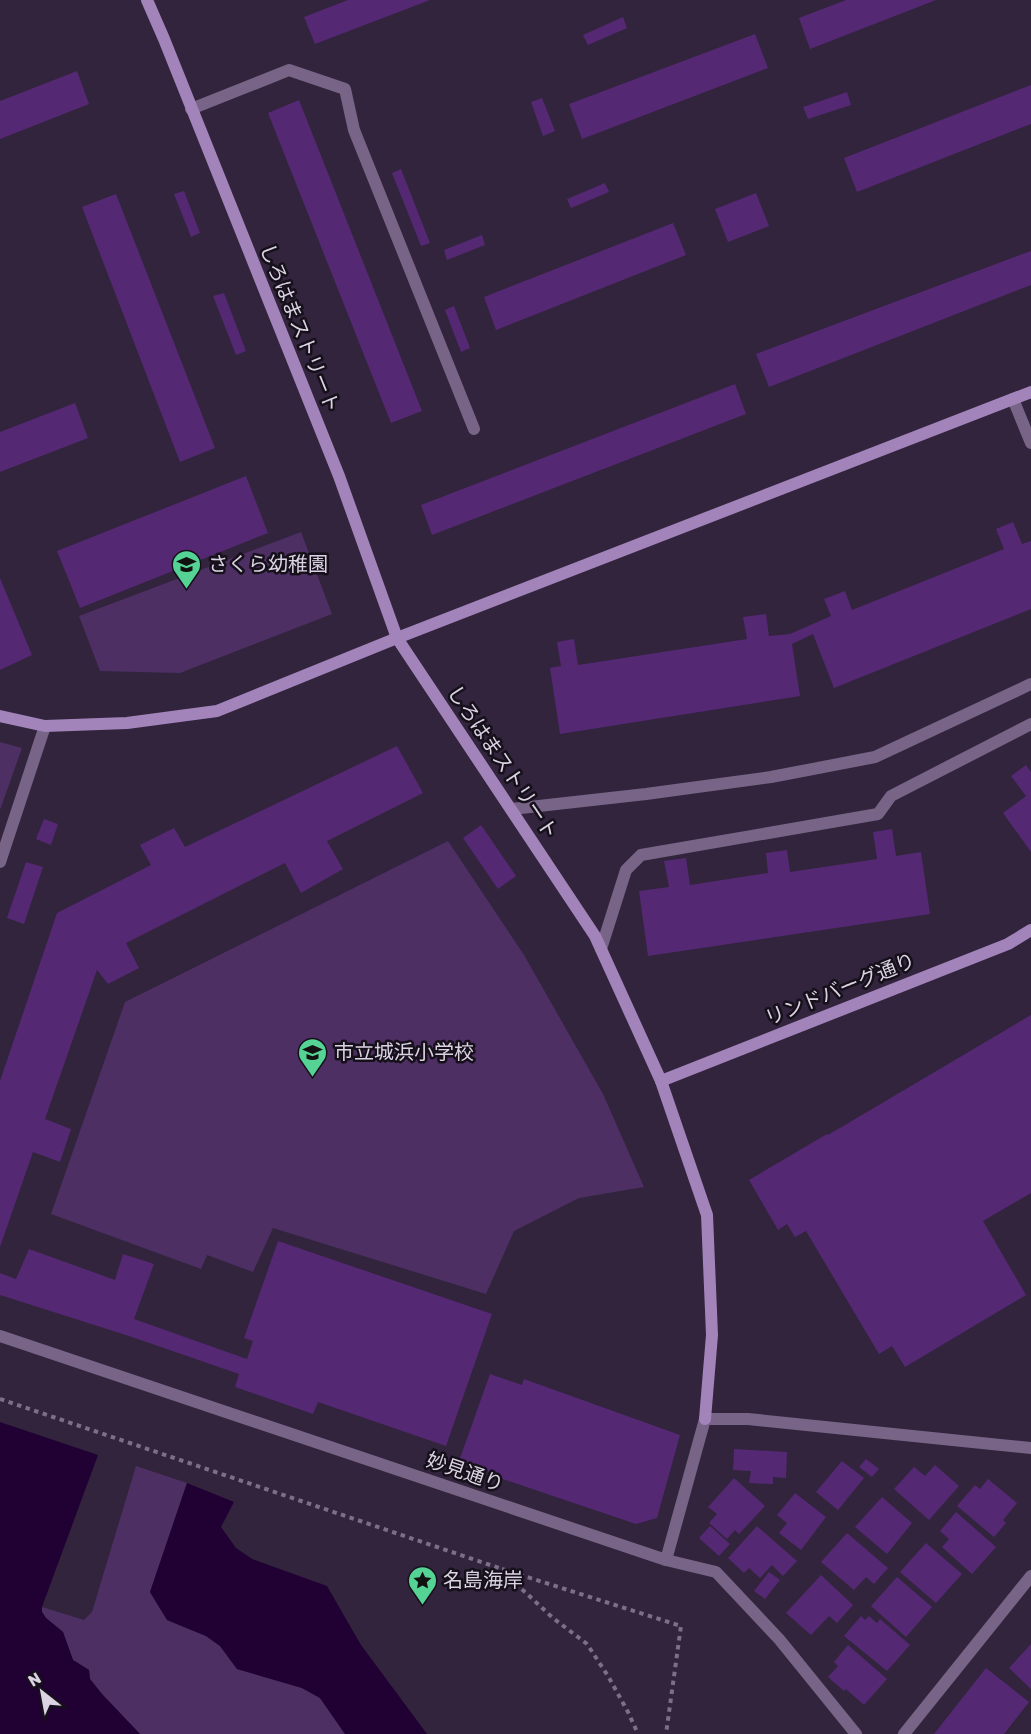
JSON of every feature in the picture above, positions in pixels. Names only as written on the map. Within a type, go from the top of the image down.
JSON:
[{"type":"street","name":"しろはまストリート","points":[[147,0],[334,465],[397,638],[595,936],[661,1081],[707,1215],[712,1335],[705,1419],[666,1560]]},
{"type":"street","points":[[191,109],[290,70],[345,89],[354,130],[474,429]]},
{"type":"street","points":[[0,716],[45,726],[127,723],[217,711],[397,638],[1031,392]]},
{"type":"street","points":[[1013,399],[1031,443]]},
{"type":"street","points":[[512,810],[759,779],[875,757],[1031,684]]},
{"type":"street","points":[[601,949],[626,870],[641,855],[878,814],[891,796],[1031,724]]},
{"type":"street","points":[[0,862],[45,726]]},
{"type":"street","name":"リンドバーグ通り","points":[[661,1081],[1008,944],[1031,930]]},
{"type":"street","name":"妙見通り","points":[[0,1336],[666,1560],[716,1572],[779,1639],[856,1734]]},
{"type":"street","points":[[705,1419],[748,1419],[1031,1448]]},
{"type":"street","points":[[904,1734],[1031,1576]]},
{"type":"path","points":[[0,1399],[499,1568],[681,1626],[666,1734]]},
{"type":"path","points":[[499,1568],[553,1618],[587,1644],[608,1676],[638,1734]]},
{"type":"shaded area","points":[[301,532],[332,614],[180,673],[100,671],[79,616]]},
{"type":"shaded area","points":[[0,742],[22,748],[0,810]]},
{"type":"shaded area","points":[[448,841],[524,955],[603,1094],[644,1187],[579,1198],[514,1231],[486,1294],[273,1228],[253,1272],[207,1255],[201,1269],[51,1214],[125,1002]]},
{"type":"shaded area","points":[[0,1422],[98,1455],[42,1612],[63,1632],[73,1660],[89,1670],[90,1679],[140,1734],[0,1734]]},
{"type":"shaded area","points":[[136,1466],[187,1483],[150,1592],[167,1620],[206,1636],[220,1646],[237,1669],[302,1688],[320,1698],[345,1734],[140,1734],[90,1679],[89,1670],[73,1660],[63,1632],[46,1618],[42,1607],[84,1620],[92,1612]]},
{"type":"shaded area","points":[[187,1483],[234,1502],[221,1527],[236,1548],[252,1559],[327,1586],[361,1645],[427,1734],[345,1734],[320,1698],[302,1688],[237,1669],[220,1646],[206,1636],[167,1620],[150,1592]]},
{"type":"building","points":[[348,0],[430,0],[315,44],[304,17]]},
{"type":"building","points":[[846,0],[936,0],[810,49],[799,18]]},
{"type":"building","points":[[623,17],[627,28],[588,45],[583,35]]},
{"type":"building","points":[[755,34],[768,68],[582,139],[569,104]]},
{"type":"building","points":[[77,71],[89,104],[0,139],[0,101]]},
{"type":"building","points":[[1031,85],[1031,124],[857,192],[844,158]]},
{"type":"building","points":[[847,92],[851,105],[808,119],[803,107]]},
{"type":"building","points":[[542,98],[555,131],[543,136],[531,102]]},
{"type":"building","points":[[299,100],[422,411],[391,423],[268,113]]},
{"type":"building","points":[[401,169],[430,243],[421,246],[392,173]]},
{"type":"building","points":[[605,183],[609,192],[571,208],[567,199]]},
{"type":"building","points":[[184,191],[200,233],[191,237],[174,194]]},
{"type":"building","points":[[756,193],[769,226],[728,242],[715,209]]},
{"type":"building","points":[[116,194],[215,448],[180,462],[82,207]]},
{"type":"building","points":[[673,223],[686,255],[496,330],[484,297]]},
{"type":"building","points":[[482,235],[485,245],[447,260],[444,250]]},
{"type":"building","points":[[1031,251],[1031,285],[769,387],[756,354]]},
{"type":"building","points":[[224,293],[246,351],[236,355],[213,296]]},
{"type":"building","points":[[454,306],[470,348],[461,352],[445,310]]},
{"type":"building","points":[[735,384],[746,414],[432,535],[421,505]]},
{"type":"building","points":[[75,403],[88,438],[0,472],[0,432]]},
{"type":"building","points":[[246,476],[268,533],[80,608],[57,551]]},
{"type":"building","points":[[1013,522],[1022,544],[1031,541],[1031,609],[834,688],[813,634],[792,644],[800,696],[560,734],[550,668],[561,666],[557,642],[574,639],[578,665],[747,639],[743,617],[766,614],[769,636],[790,634],[831,616],[824,599],[845,591],[852,610],[1004,549],[996,529]]},
{"type":"building","points":[[0,578],[32,655],[0,670]]},
{"type":"building","points":[[397,746],[423,793],[327,841],[343,869],[301,893],[285,863],[126,943],[139,968],[108,984],[97,970],[45,1119],[71,1129],[60,1162],[33,1152],[0,1247],[0,1081],[57,913],[151,865],[140,845],[174,828],[185,847]]},
{"type":"building","points":[[1026,765],[1031,772],[1031,852],[1003,813],[1026,796],[1011,776]]},
{"type":"building","points":[[44,819],[58,824],[51,845],[36,839]]},
{"type":"building","points":[[481,825],[516,876],[498,889],[463,838]]},
{"type":"building","points":[[892,829],[896,856],[921,852],[930,914],[648,956],[639,891],[669,887],[664,861],[686,858],[690,885],[768,873],[766,853],[787,850],[790,872],[877,859],[873,832]]},
{"type":"building","points":[[26,862],[43,867],[24,924],[7,918]]},
{"type":"building","points":[[1031,1015],[1031,1193],[983,1221],[1026,1295],[905,1367],[892,1346],[879,1354],[806,1231],[795,1237],[787,1224],[778,1230],[749,1180]]},
{"type":"building","points":[[278,1241],[492,1314],[446,1446],[318,1402],[313,1414],[235,1387],[239,1374],[0,1295],[0,1273],[16,1279],[29,1249],[115,1280],[123,1254],[154,1264],[134,1319],[247,1359],[253,1341],[244,1338]]},
{"type":"building","points":[[490,1374],[522,1385],[524,1379],[680,1435],[657,1518],[636,1524],[491,1475],[492,1473],[459,1461]]},
{"type":"building","points":[[734,1449],[787,1452],[786,1478],[773,1477],[773,1484],[749,1483],[751,1471],[733,1470]]},
{"type":"building","points":[[866,1459],[879,1469],[872,1477],[859,1467]]},
{"type":"building","points":[[842,1461],[864,1478],[838,1510],[816,1492]]},
{"type":"building","points":[[935,1465],[959,1486],[929,1520],[894,1489],[914,1467],[925,1476]]},
{"type":"building","points":[[734,1478],[765,1506],[739,1534],[735,1530],[727,1539],[709,1523],[717,1514],[708,1507]]},
{"type":"building","points":[[988,1479],[1017,1503],[1003,1520],[1006,1523],[994,1537],[957,1506],[975,1485],[980,1489]]},
{"type":"building","points":[[795,1493],[826,1517],[801,1550],[779,1533],[787,1523],[777,1515]]},
{"type":"building","points":[[882,1497],[912,1523],[887,1554],[855,1527]]},
{"type":"building","points":[[956,1512],[996,1547],[972,1574],[942,1547],[949,1539],[940,1531]]},
{"type":"building","points":[[710,1526],[730,1544],[719,1556],[699,1538]]},
{"type":"building","points":[[757,1526],[797,1561],[783,1576],[772,1565],[760,1578],[749,1568],[744,1573],[728,1558]]},
{"type":"building","points":[[847,1533],[888,1568],[874,1584],[866,1577],[854,1590],[821,1562]]},
{"type":"building","points":[[926,1543],[962,1574],[936,1603],[900,1572]]},
{"type":"building","points":[[769,1572],[780,1580],[765,1599],[754,1591]]},
{"type":"building","points":[[821,1575],[853,1605],[837,1623],[829,1616],[811,1635],[786,1613]]},
{"type":"building","points":[[897,1577],[932,1607],[906,1637],[871,1606]]},
{"type":"building","points":[[861,1616],[865,1620],[869,1616],[877,1623],[880,1619],[910,1645],[887,1671],[844,1636]]},
{"type":"building","points":[[1031,1644],[1031,1689],[1009,1668]]},
{"type":"building","points":[[848,1645],[887,1679],[864,1705],[828,1677],[838,1666],[834,1662]]},
{"type":"building","points":[[986,1668],[1029,1702],[1004,1734],[934,1734]]},
{"type":"place","name":"さくら幼稚園","points":[[187,590]]},
{"type":"place","name":"市立城浜小学校","points":[[313,1078]]},
{"type":"place","name":"名島海岸","points":[[422,1606]]}]
